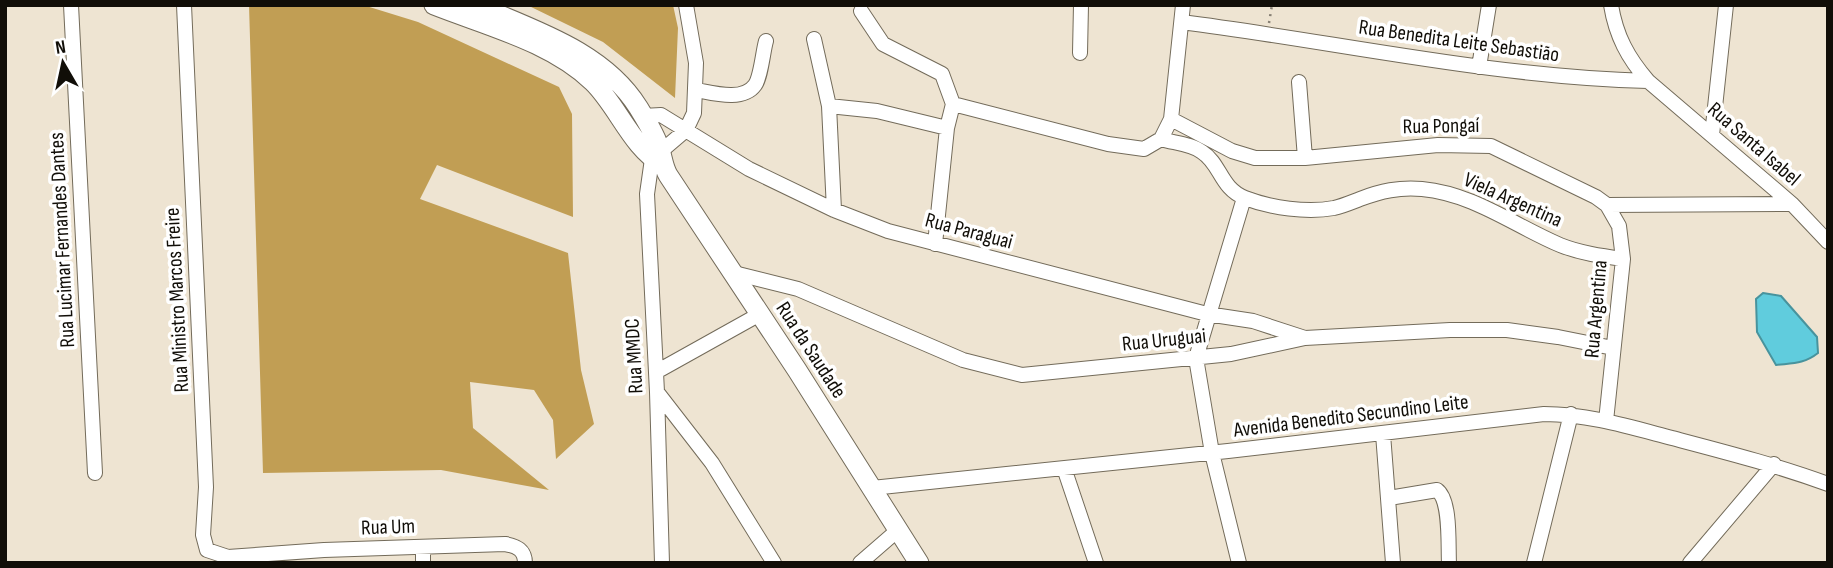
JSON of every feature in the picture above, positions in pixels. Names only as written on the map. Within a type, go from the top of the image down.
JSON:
[{"type":"main road","points":[[434,5],[536,46],[580,70],[658,158]]},
{"type":"main road","points":[[476,5],[589,58],[628,93],[643,116],[658,158]]},
{"type":"main road","name":"Rua da Saudade","points":[[658,158],[919,563]]},
{"type":"street","name":"Rua Lucimar Fernandes Dantes","points":[[71,5],[95,473]]},
{"type":"street","name":"Rua Ministro Marcos Freire","points":[[184,5],[206,487],[203,535],[207,550],[228,557],[248,556]]},
{"type":"street","points":[[1080,53],[1081,5]]},
{"type":"street","points":[[953,104],[1027,125],[1133,149],[1144,149],[1161,139],[1171,119],[1183,5]]},
{"type":"street","points":[[1479,67],[1489,5]]},
{"type":"street","name":"Rua Santa Isabel","points":[[1611,5],[1620,42],[1648,82],[1792,204],[1828,242]]},
{"type":"street","points":[[1712,135],[1726,5]]},
{"type":"street","points":[[658,158],[686,130],[694,113],[696,63],[689,8]]},
{"type":"street","points":[[861,11],[883,44],[942,74],[953,104],[947,128],[935,244]]},
{"type":"street","name":"Rua Benedita Leite Sebastião","points":[[1182,22],[1479,67],[1648,82]]},
{"type":"street","points":[[814,39],[829,106],[834,210]]},
{"type":"street","points":[[696,90],[725,95],[745,93],[756,85],[766,41]]},
{"type":"street","points":[[1299,82],[1305,158]]},
{"type":"street","points":[[829,106],[877,111],[947,128]]},
{"type":"street","name":"Rua Paraguai","points":[[643,116],[661,115],[749,169],[834,210],[888,231],[1207,314],[1253,321],[1305,338]]},
{"type":"street","name":"Rua Pongaí","points":[[1171,119],[1232,151],[1255,158],[1305,158],[1438,145],[1491,146],[1596,197],[1607,205]]},
{"type":"street","points":[[1161,139],[1202,151],[1229,189],[1244,198],[1207,314],[1196,358],[1212,453],[1239,563]]},
{"type":"street","name":"Rua MMDC","points":[[658,158],[647,194],[662,563]]},
{"type":"street","name":"Viela Argentina","points":[[1244,198],[1310,210],[1335,208],[1375,193],[1398,188],[1425,189],[1459,196],[1491,209],[1562,245],[1597,256],[1622,259]]},
{"type":"street","points":[[1607,205],[1792,204]]},
{"type":"street","name":"Rua Argentina","points":[[1606,421],[1622,259],[1619,226],[1607,205]]},
{"type":"street","name":"Rua Uruguai","points":[[734,273],[798,289],[963,360],[1022,375],[1196,358],[1266,348],[1305,338],[1450,330],[1507,330],[1614,348]]},
{"type":"street","points":[[656,372],[760,314]]},
{"type":"street","points":[[657,392],[712,463],[774,563]]},
{"type":"street","name":"Avenida Benedito Secundino Leite","points":[[872,488],[1212,453],[1544,414],[1571,414],[1606,421],[1774,464],[1828,484]]},
{"type":"street","points":[[1534,563],[1571,414]]},
{"type":"street","points":[[1383,433],[1394,563]]},
{"type":"street","points":[[1693,562],[1774,464]]},
{"type":"street","points":[[1064,468],[1096,563]]},
{"type":"street","points":[[1389,498],[1437,490],[1441,493],[1446,503],[1450,563]]},
{"type":"street","points":[[860,563],[898,530]]},
{"type":"street","name":"Rua Um","points":[[248,556],[324,557],[423,547],[505,544],[521,549],[525,559]]},
{"type":"street","points":[[423,547],[423,563]]},
{"type":"path","points":[[1268,33],[1272,5]]},
{"type":"shaded area","points":[[249,5],[363,5],[418,22],[559,87],[572,114],[573,217],[437,165],[420,199],[568,253],[581,370],[594,424],[556,459],[553,420],[534,390],[470,382],[473,428],[549,490],[441,470],[263,473]]},
{"type":"shaded area","points":[[527,5],[673,5],[678,28],[675,98],[603,42]]},
{"type":"water","points":[[1763,293],[1781,296],[1817,337],[1818,353],[1803,361],[1776,365],[1757,332],[1756,299]]}]
